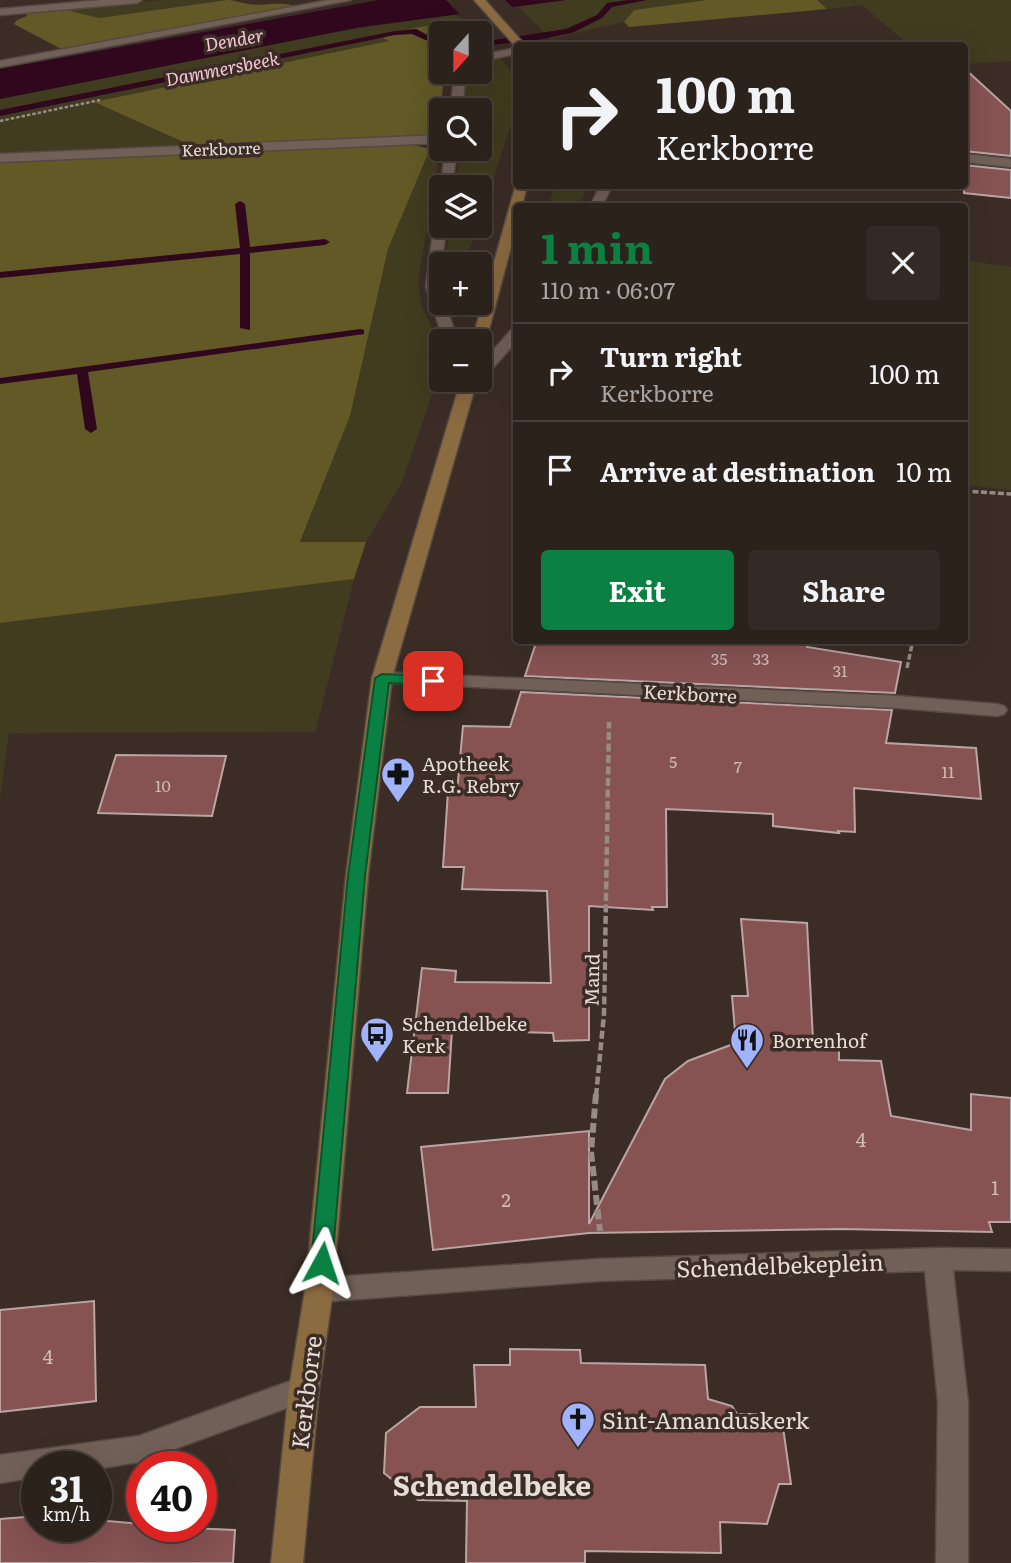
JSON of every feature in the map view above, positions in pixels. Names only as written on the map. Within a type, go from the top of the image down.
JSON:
[{"type":"street","points":[[0,12],[137,0]]},
{"type":"street","points":[[0,64],[346,0]]},
{"type":"street","points":[[479,0],[517,42]]},
{"type":"street","points":[[492,56],[513,52]]},
{"type":"street","name":"Kerkborre","points":[[0,158],[429,140]]},
{"type":"street","points":[[968,158],[1011,163]]},
{"type":"street","points":[[482,329],[513,216]]},
{"type":"street","points":[[439,238],[433,287],[447,329]]},
{"type":"street","points":[[492,360],[513,336]]},
{"type":"street","name":"Kerkborre","points":[[287,1563],[304,1389],[319,1290],[356,876],[382,678],[465,392]]},
{"type":"street","name":"Kerkborre","points":[[382,678],[997,710]]},
{"type":"street","points":[[938,1259],[953,1402],[952,1563]]},
{"type":"street","name":"Schendelbekeplein","points":[[319,1290],[599,1270],[938,1259],[1011,1260]]},
{"type":"street","points":[[0,1469],[139,1449],[304,1389]]},
{"type":"path","points":[[0,121],[100,100]]},
{"type":"path","points":[[968,491],[1011,494]]},
{"type":"path","name":"Mand","points":[[599,1270],[600,1234],[591,1152],[604,1014],[610,689]]},
{"type":"shaded area","points":[[162,0],[227,0],[99,18],[64,9]]},
{"type":"shaded area","points":[[227,0],[257,5],[296,6],[61,49],[14,24],[27,16],[25,12],[63,9],[99,18]]},
{"type":"shaded area","points":[[566,0],[707,0],[634,10],[624,22],[551,39],[518,6]]},
{"type":"shaded area","points":[[707,0],[817,0],[827,9],[629,27],[624,22],[634,10]]},
{"type":"shaded area","points":[[817,0],[1011,0],[1011,61],[968,64],[968,42],[905,42],[862,5],[827,9]]},
{"type":"shaded area","points":[[454,14],[463,19],[429,21],[429,25],[379,35],[391,41],[95,103],[190,145],[0,154],[0,99],[311,36]]},
{"type":"shaded area","points":[[429,25],[429,84],[443,84],[442,98],[429,98],[429,136],[190,145],[94,102],[389,41],[378,35]]},
{"type":"shaded area","points":[[498,55],[513,75],[513,118],[492,182],[492,175],[457,175],[459,161],[492,161],[492,98],[462,98],[461,84],[492,84],[492,57]]},
{"type":"shaded area","points":[[413,145],[429,149],[388,249],[350,416],[300,542],[366,542],[354,579],[0,623],[0,163],[14,160]]},
{"type":"shaded area","points":[[429,151],[429,161],[438,161],[436,175],[429,175],[429,215],[418,282],[422,307],[433,329],[429,329],[429,392],[433,392],[402,482],[366,542],[300,543],[350,416],[388,249]]},
{"type":"shaded area","points":[[554,189],[586,189],[580,203],[549,203]]},
{"type":"shaded area","points":[[448,238],[473,238],[469,252],[447,252]]},
{"type":"shaded area","points":[[968,261],[1011,267],[1011,490],[968,485]]},
{"type":"shaded area","points":[[354,579],[315,732],[9,733],[0,799],[0,623]]},
{"type":"water","name":"Dender","points":[[379,0],[566,0],[361,27],[0,99],[0,69]]},
{"type":"pier","points":[[446,0],[505,0],[515,10],[461,16]]},
{"type":"building","points":[[968,72],[1011,111],[1011,156],[968,151]]},
{"type":"building","points":[[968,165],[1011,170],[1011,198],[964,193],[964,189],[968,189]]},
{"type":"building","points":[[536,644],[807,644],[807,647],[901,662],[895,693],[525,676]]},
{"type":"building","points":[[521,692],[892,710],[886,743],[976,748],[981,799],[854,788],[855,832],[838,831],[839,833],[773,826],[773,814],[666,809],[667,907],[652,907],[653,910],[589,906],[589,1040],[554,1041],[553,1033],[452,1030],[448,1093],[407,1093],[422,968],[456,971],[455,982],[551,983],[547,891],[462,889],[464,867],[443,867],[448,791],[457,792],[463,726],[510,727]]},
{"type":"building","points":[[116,755],[226,756],[212,816],[98,813]]},
{"type":"building","points":[[741,919],[807,923],[813,1040],[839,1042],[839,1060],[881,1061],[891,1116],[971,1130],[971,1094],[1011,1098],[1011,1222],[989,1222],[992,1232],[840,1229],[589,1233],[433,1250],[421,1147],[589,1131],[589,1224],[665,1079],[688,1061],[736,1043],[732,996],[748,996]]},
{"type":"building","points":[[94,1301],[96,1401],[0,1412],[0,1310]]},
{"type":"building","name":"Sint-Amanduskerk","points":[[510,1349],[580,1350],[581,1363],[705,1365],[708,1399],[732,1406],[737,1414],[766,1414],[771,1427],[783,1427],[791,1484],[779,1484],[767,1524],[720,1522],[721,1553],[585,1551],[585,1563],[466,1563],[467,1501],[418,1500],[384,1473],[386,1433],[420,1407],[476,1407],[474,1365],[510,1365]]},
{"type":"building","points":[[21,1517],[21,1542],[112,1542],[112,1521],[126,1523],[126,1542],[217,1542],[217,1529],[235,1530],[233,1563],[0,1563],[0,1519]]},
{"type":"waterway","name":"Dammersbeek","points":[[492,43],[569,31],[586,25],[610,5],[643,0]]},
{"type":"waterway","name":"Dammersbeek","points":[[0,113],[395,33],[413,31],[429,39]]},
{"type":"waterway","points":[[240,204],[245,250]]},
{"type":"waterway","points":[[245,250],[325,242]]},
{"type":"waterway","points":[[0,275],[245,250]]},
{"type":"waterway","points":[[245,250],[246,328]]},
{"type":"waterway","points":[[0,381],[360,332]]},
{"type":"waterway","points":[[82,370],[91,429]]},
{"type":"place","name":"Apotheek R.G. Rebry","points":[[398,804]]},
{"type":"place","name":"Schendelbeke Kerk","points":[[377,1064]]},
{"type":"place","name":"Borrenhof","points":[[747,1070]]},
{"type":"place","name":"Sint-Amanduskerk","points":[[578,1449]]},
{"type":"district","name":"Schendelbeke","points":[[492,1484]]},
{"type":"route","points":[[322,1263],[356,876],[382,678],[433,681]]}]
